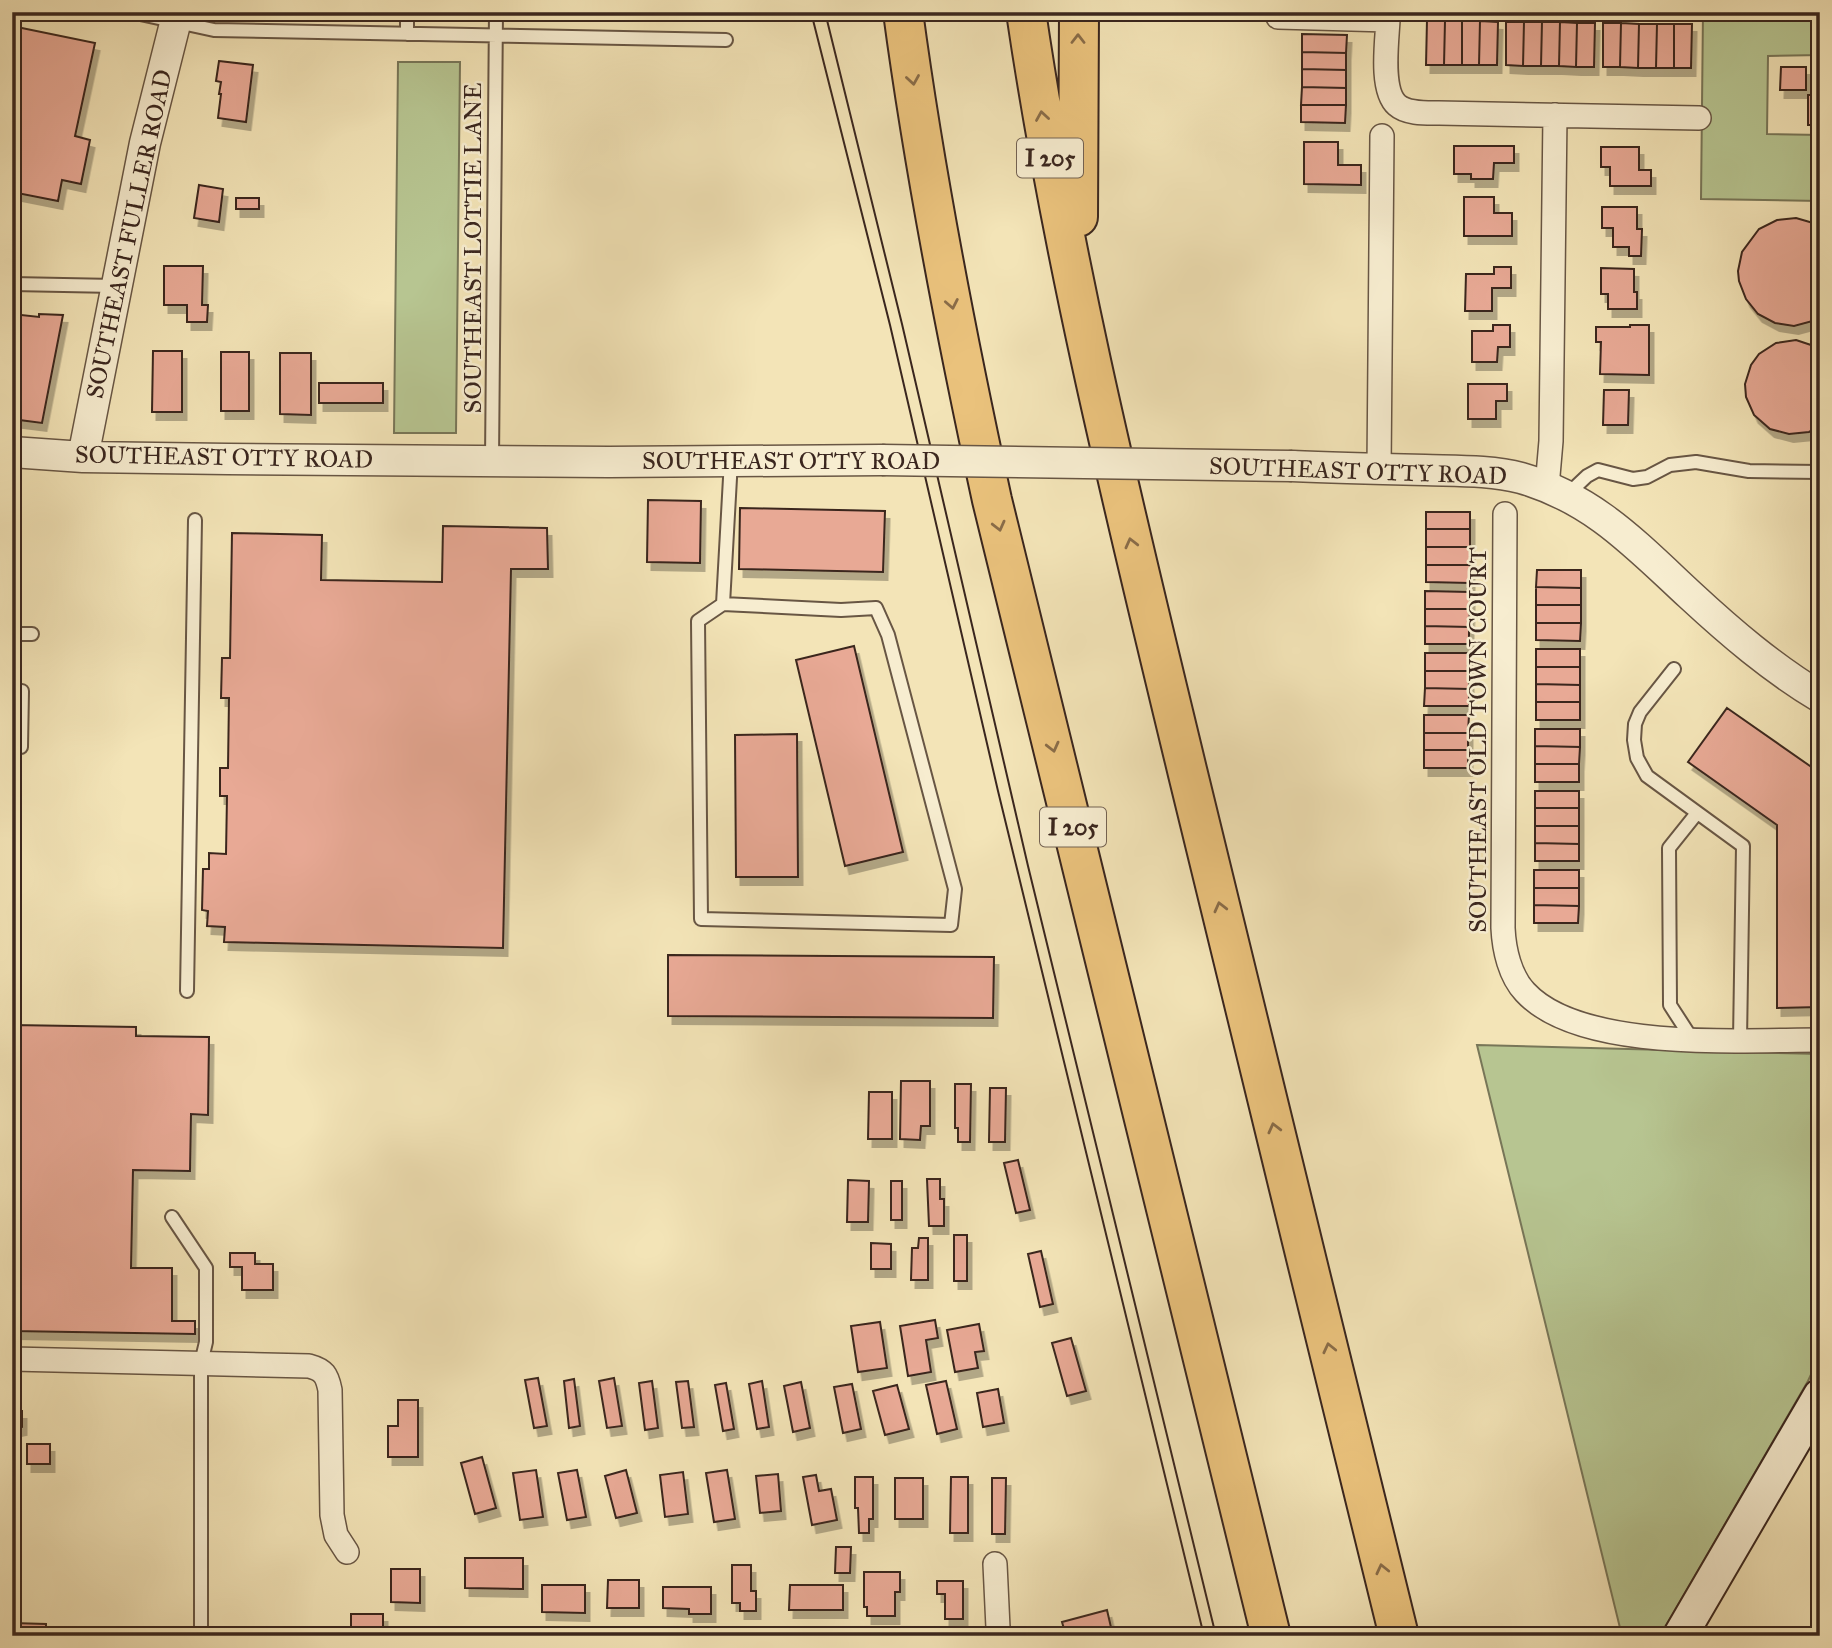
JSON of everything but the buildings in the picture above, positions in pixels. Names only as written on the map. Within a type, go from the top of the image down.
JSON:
[{"type":"highway","name":"I 205","points":[[903,12],[928,175],[965,376],[992,500],[1271,1636]]},
{"type":"highway","name":"I 205","points":[[1026,12],[1042,119],[1078,303],[1128,531],[1398,1636]]},
{"type":"highway","points":[[1078,303],[1079,12]]},
{"type":"main road","points":[[1680,1636],[1820,1396]]},
{"type":"street","name":"SOUTHEAST FULLER ROAD","points":[[82,457],[145,144],[176,17]]},
{"type":"street","points":[[1278,17],[1388,20],[1387,90],[1397,105],[1406,110],[1699,118]]},
{"type":"street","points":[[1555,115],[1551,441],[1557,491]]},
{"type":"street","points":[[1379,469],[1382,136]]},
{"type":"street","name":"SOUTHEAST OTTY ROAD","points":[[12,452],[82,457],[882,460],[1292,466],[1505,475],[1557,491],[1623,532],[1739,639],[1794,682],[1820,697]]},
{"type":"street","name":"SOUTHEAST OLD TOWN COURT","points":[[1505,514],[1503,928],[1504,946],[1513,972],[1525,992],[1547,1009],[1574,1022],[1635,1035],[1692,1039],[1820,1040]]},
{"type":"street","points":[[12,1359],[309,1366],[319,1369],[327,1375],[330,1390],[332,1515],[336,1535],[347,1552]]},
{"type":"street","points":[[995,1564],[998,1628],[1002,1636]]},
{"type":"lane","points":[[131,12],[176,17],[214,30],[726,40]]},
{"type":"lane","points":[[407,12],[407,34]]},
{"type":"lane","name":"SOUTHEAST LOTTIE LANE","points":[[492,460],[496,12]]},
{"type":"lane","points":[[12,284],[116,286]]},
{"type":"lane","points":[[723,604],[731,459]]},
{"type":"lane","points":[[1557,491],[1598,470],[1633,479],[1647,477],[1670,465],[1696,461],[1749,471],[1820,472]]},
{"type":"lane","points":[[187,991],[195,520]]},
{"type":"lane","points":[[723,604],[841,610],[876,608],[888,635],[955,889],[951,925],[701,919],[698,621],[723,604]]},
{"type":"lane","points":[[12,634],[32,634]]},
{"type":"lane","points":[[1674,669],[1640,712],[1634,724],[1637,758],[1647,776],[1743,846],[1740,1040]]},
{"type":"lane","points":[[21,747],[22,691]]},
{"type":"lane","points":[[1692,1039],[1670,1005],[1669,848],[1697,813]]},
{"type":"lane","points":[[172,1217],[206,1268],[206,1342],[201,1363],[201,1636]]},
{"type":"green space","points":[[1703,12],[1820,12],[1820,55],[1768,56],[1767,134],[1820,135],[1820,201],[1701,199]]},
{"type":"green space","points":[[398,62],[460,62],[456,433],[394,433]]},
{"type":"green space","points":[[1477,1045],[1820,1054],[1820,1355],[1808,1381],[1660,1636],[1622,1636]]},
{"type":"tram line","points":[[811,12],[890,325],[998,791],[1204,1636]]},
{"type":"tram line","points":[[825,12],[902,324],[1028,866],[1216,1636]]}]
